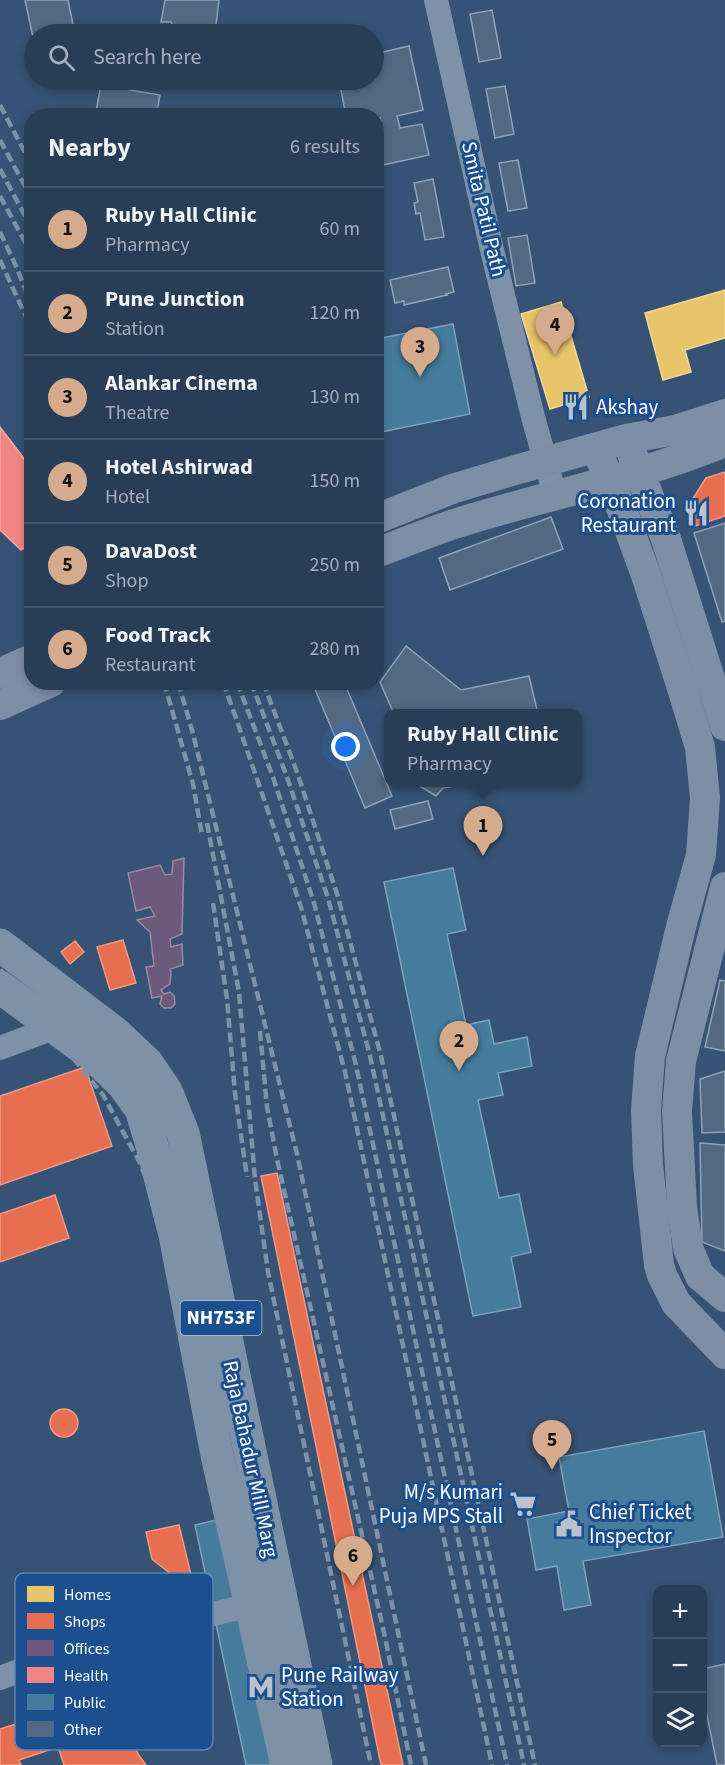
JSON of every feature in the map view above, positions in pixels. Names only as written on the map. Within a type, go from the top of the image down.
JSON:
[{"type":"highway","name":"Raja Bahadur Mill Marg","points":[[0,945],[115,1033],[147,1064],[166,1091],[183,1133],[316,1765]]},
{"type":"highway","name":"Raja Bahadur Mill Marg","points":[[0,987],[94,1057],[123,1084],[141,1109],[175,1235],[217,1455],[287,1765]]},
{"type":"main road","points":[[384,516],[452,489],[626,439],[675,430],[725,414]]},
{"type":"main road","points":[[626,439],[666,539],[725,726]]},
{"type":"main road","points":[[384,550],[464,520],[609,481],[679,460],[725,442]]},
{"type":"main road","points":[[596,448],[646,575],[700,747],[705,798],[701,855],[650,1056],[646,1110],[648,1165],[662,1275],[676,1303],[725,1354]]},
{"type":"main road","points":[[0,673],[24,662]]},
{"type":"main road","points":[[0,705],[33,690]]},
{"type":"main road","points":[[725,887],[720,926],[681,1061],[677,1111],[682,1207],[688,1248],[700,1276],[725,1297]]},
{"type":"street","name":"Smita Patil Path","points":[[436,0],[492,250],[533,417],[555,495]]},
{"type":"street","points":[[0,1048],[56,1027]]},
{"type":"street","points":[[213,1614],[251,1605]]},
{"type":"street","points":[[0,1678],[15,1672]]},
{"type":"building: Homes","points":[[725,290],[725,338],[685,350],[691,372],[663,380],[645,313]]},
{"type":"building: Homes","points":[[561,302],[589,397],[550,409],[521,314]]},
{"type":"building: Shops","points":[[725,472],[725,516],[695,526],[691,514],[692,500],[706,478]]},
{"type":"building: Shops","points":[[123,940],[136,983],[110,990],[97,947]]},
{"type":"building: Shops","points":[[75,941],[84,952],[70,964],[61,952]]},
{"type":"building: Shops","points":[[85,1067],[112,1146],[0,1185],[0,1096]]},
{"type":"building: Shops","points":[[277,1173],[403,1765],[381,1765],[261,1176]]},
{"type":"building: Shops","points":[[55,1195],[69,1238],[0,1262],[0,1214]]},
{"type":"building: Shops","points":[[64,1409],[74,1413],[78,1423],[74,1433],[64,1437],[54,1433],[50,1423],[54,1413]]},
{"type":"building: Shops","points":[[179,1525],[191,1573],[170,1573],[152,1559],[146,1532]]},
{"type":"building: Shops","points":[[15,1724],[15,1750],[49,1750],[19,1760],[21,1765],[0,1765],[0,1729]]},
{"type":"building: Shops","points":[[59,1750],[137,1750],[146,1765],[64,1765]]},
{"type":"building: Offices","points":[[184,858],[182,934],[170,939],[171,947],[182,944],[183,965],[170,969],[170,984],[161,990],[164,994],[170,992],[174,996],[175,1004],[171,1008],[164,1008],[160,1004],[162,996],[152,998],[146,967],[154,966],[150,932],[137,920],[155,916],[150,907],[136,911],[128,873],[160,865],[165,875],[172,874],[173,861]]},
{"type":"building: Health","points":[[0,427],[24,458],[24,548],[21,550],[0,530]]},
{"type":"building: Public","points":[[453,324],[470,414],[384,431],[384,337]]},
{"type":"building: Public","points":[[453,868],[466,930],[447,934],[466,1025],[489,1020],[494,1044],[527,1037],[532,1066],[498,1073],[503,1095],[478,1100],[499,1198],[519,1194],[531,1252],[511,1257],[521,1307],[473,1316],[384,882]]},
{"type":"building: Public","points":[[704,1431],[723,1537],[583,1561],[591,1605],[564,1610],[557,1566],[536,1570],[527,1519],[569,1511],[559,1457]]},
{"type":"building: Public","name":"Pune Railway Station","points":[[255,1511],[309,1765],[246,1765],[213,1610],[213,1573],[205,1573],[195,1525]]},
{"type":"building: Other","points":[[25,0],[68,0],[73,24],[30,24]]},
{"type":"building: Other","points":[[165,0],[219,0],[216,24],[161,22]]},
{"type":"building: Other","points":[[492,10],[501,58],[479,62],[470,14]]},
{"type":"building: Other","points":[[409,46],[423,110],[397,116],[400,128],[422,124],[429,155],[384,165],[384,108],[344,108],[341,90],[384,90],[384,52]]},
{"type":"building: Other","points":[[505,86],[514,134],[495,138],[486,89]]},
{"type":"building: Other","points":[[100,90],[130,90],[160,95],[158,108],[97,108]]},
{"type":"building: Other","points":[[518,160],[527,208],[508,211],[499,163]]},
{"type":"building: Other","points":[[433,179],[444,237],[425,240],[420,213],[416,214],[414,203],[418,202],[414,183]]},
{"type":"building: Other","points":[[527,235],[535,283],[516,286],[508,238]]},
{"type":"building: Other","points":[[448,267],[454,292],[404,305],[404,301],[395,303],[390,280]]},
{"type":"building: Other","points":[[551,517],[563,549],[450,590],[439,558]]},
{"type":"building: Other","points":[[725,523],[725,621],[722,622],[694,533]]},
{"type":"building: Other","points":[[406,646],[461,690],[529,676],[537,709],[392,709],[384,690],[384,676]]},
{"type":"building: Other","points":[[315,690],[347,690],[384,777],[384,787],[388,787],[392,796],[365,808]]},
{"type":"building: Other","points":[[421,787],[448,787],[443,788],[436,796]]},
{"type":"building: Other","points":[[428,801],[433,819],[395,829],[390,810]]},
{"type":"building: Other","points":[[720,980],[725,981],[725,1051],[705,1047]]},
{"type":"building: Other","points":[[725,1071],[725,1132],[702,1133],[700,1079]]},
{"type":"building: Other","points":[[700,1143],[725,1145],[725,1251],[702,1242]]},
{"type":"building: Other","points":[[725,1664],[725,1765],[717,1765],[707,1716],[707,1668]]},
{"type":"railway","points":[[0,105],[24,151]]},
{"type":"railway","points":[[0,140],[24,184]]},
{"type":"railway","points":[[0,169],[24,214]]},
{"type":"railway","points":[[0,196],[24,240]]},
{"type":"railway","points":[[0,232],[24,286]]},
{"type":"railway","points":[[0,260],[24,312]]},
{"type":"railway","points":[[166,690],[193,784],[202,835]]},
{"type":"railway","points":[[180,690],[297,1154],[426,1765]]},
{"type":"railway","points":[[226,690],[301,907],[345,1072],[492,1765]]},
{"type":"railway","points":[[240,690],[273,777],[314,903],[355,1061],[507,1765]]},
{"type":"railway","points":[[254,690],[287,777],[328,898],[370,1056],[524,1765]]},
{"type":"railway","points":[[266,690],[297,772],[338,897],[381,1056],[535,1765]]},
{"type":"railway","points":[[207,823],[239,992],[255,1179],[268,1272],[371,1765]]},
{"type":"railway","points":[[213,903],[227,999],[235,1093],[247,1177]]},
{"type":"railway","points":[[0,970],[31,995],[64,1027],[115,1088],[150,1154],[175,1217],[292,1765]]},
{"type":"railway","points":[[0,988],[23,1006],[65,1048],[103,1095],[140,1163],[159,1210],[189,1341],[273,1765]]},
{"type":"railway","points":[[260,1031],[267,1107],[277,1159],[385,1637],[411,1765]]},
{"type":"place","name":"Hotel Ashirwad","points":[[555,355]]},
{"type":"place","name":"Alankar Cinema","points":[[420,377]]},
{"type":"place","name":"Akshay","points":[[576,407]]},
{"type":"place","name":"Coronation Restaurant","points":[[696,513]]},
{"type":"place","name":"Ruby Hall Clinic","points":[[483,856]]},
{"type":"place","name":"Pune Junction","points":[[459,1071]]},
{"type":"place","name":"DavaDost","points":[[552,1470]]},
{"type":"place","name":"M/s Kumari Puja MPS Stall","points":[[523,1504]]},
{"type":"place","name":"Chief Ticket Inspector","points":[[569,1524]]},
{"type":"place","name":"Food Track","points":[[353,1586]]},
{"type":"place","name":"Pune Railway Station","points":[[261,1687]]}]
